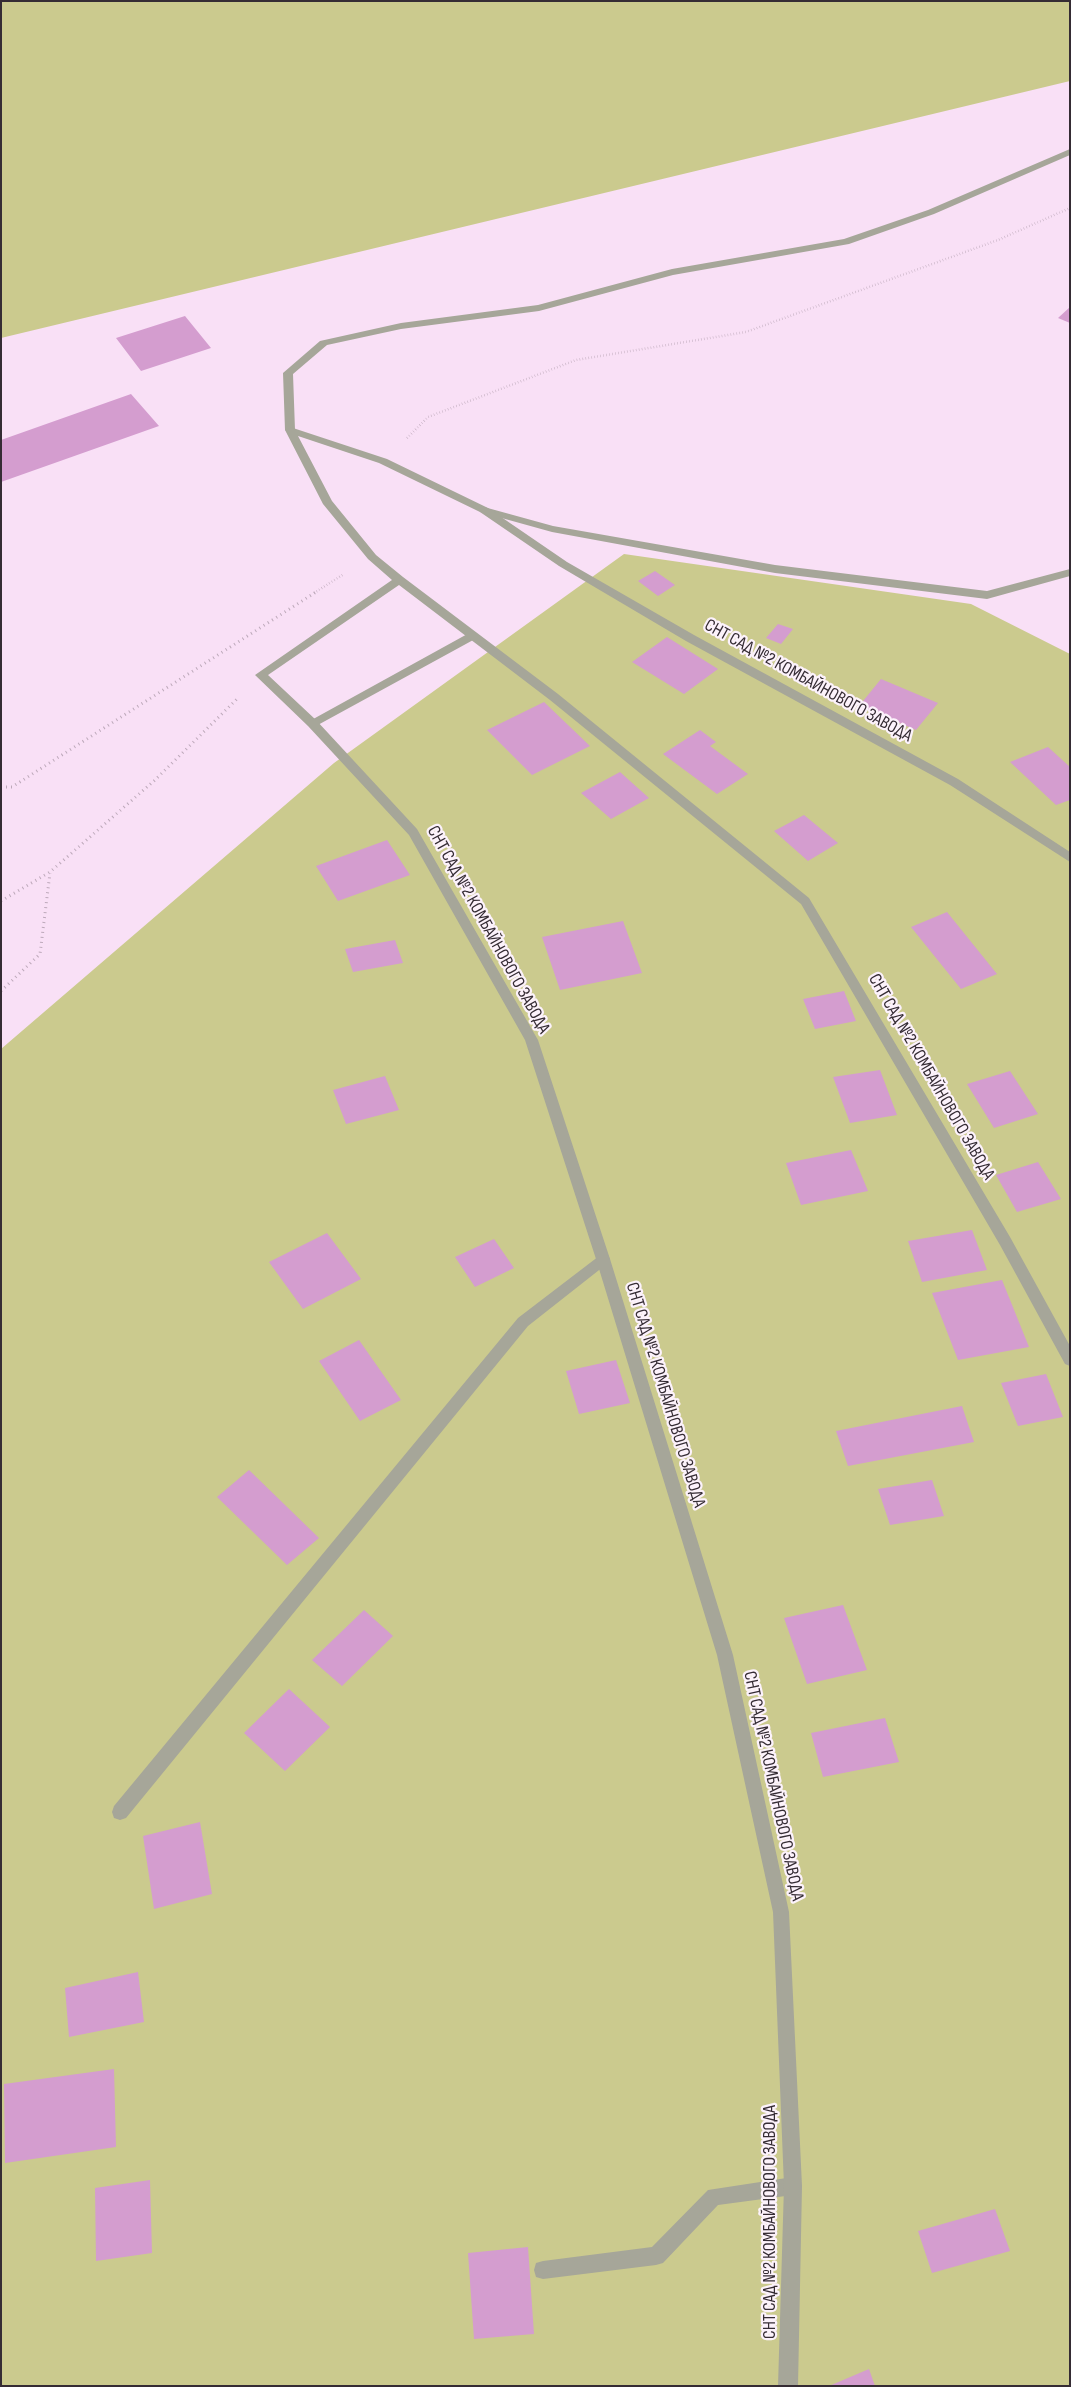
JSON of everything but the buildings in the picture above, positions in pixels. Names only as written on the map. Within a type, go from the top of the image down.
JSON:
[{"type":"street","points":[[290,430],[288,374],[324,343],[401,326],[539,308],[672,272],[846,242],[931,212],[1070,152]]},
{"type":"street","name":"СНТ САД №2 КОМБАЙНОВОГО ЗАВОДА","points":[[290,430],[383,461],[484,510],[563,564],[690,638],[954,782],[1070,858]]},
{"type":"street","name":"СНТ САД №2 КОМБАЙНОВОГО ЗАВОДА","points":[[290,430],[327,502],[372,557],[471,636],[554,697],[805,901],[1005,1241],[1070,1360]]},
{"type":"street","points":[[484,510],[552,529],[775,569],[987,595],[1070,572]]},
{"type":"street","points":[[260,675],[399,580]]},
{"type":"street","points":[[312,722],[471,636]]},
{"type":"street","name":"СНТ САД №2 КОМБАЙНОВОГО ЗАВОДА","points":[[260,675],[312,722],[413,832],[530,1040],[603,1259],[725,1655],[782,1912],[793,2186],[788,2386]]},
{"type":"street","points":[[120,1812],[523,1322],[603,1259]]},
{"type":"street","points":[[543,2270],[656,2256],[714,2196],[793,2186]]},
{"type":"path","points":[[383,461],[428,418],[576,360],[746,332],[998,240],[1070,208]]},
{"type":"path","points":[[1,786],[12,787],[372,557]]},
{"type":"path","points":[[1,901],[50,872],[155,780],[260,675]]},
{"type":"path","points":[[1,991],[40,954],[50,872]]},
{"type":"shaded area","points":[[1,1],[1070,1],[1070,81],[1,338]]},
{"type":"shaded area","points":[[624,554],[971,604],[1070,654],[1070,2386],[1,2386],[1,1049],[334,763]]}]
